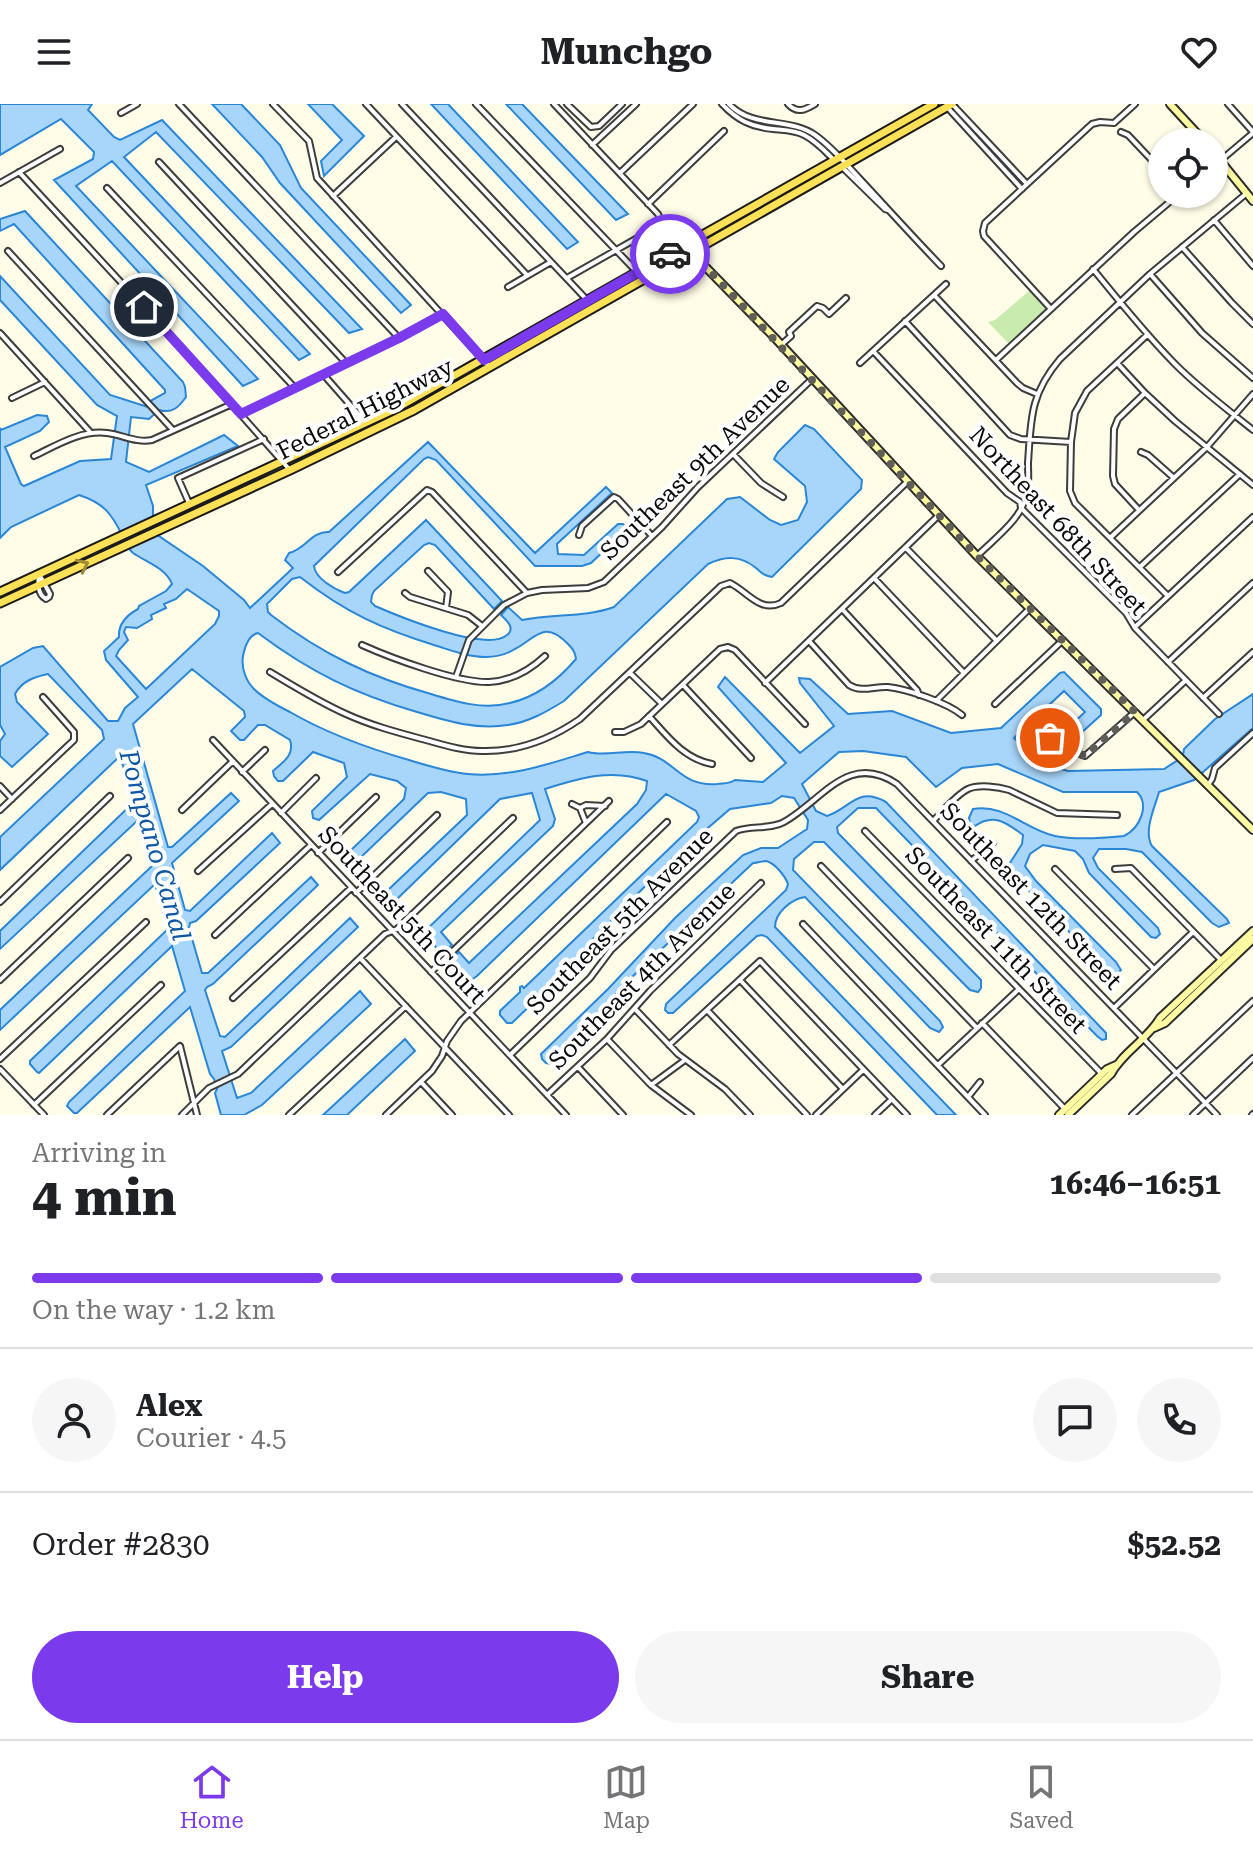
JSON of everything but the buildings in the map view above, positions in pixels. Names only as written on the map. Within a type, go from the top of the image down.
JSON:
[{"type":"main road","points":[[774,200],[785,189],[841,163],[934,104]]},
{"type":"main road","points":[[590,305],[601,294],[685,246],[947,106]]},
{"type":"main road","name":"Federal Highway","points":[[0,603],[377,429],[590,305],[764,211],[774,200]]},
{"type":"main road","name":"Federal Highway","points":[[0,592],[384,415],[579,316],[590,305]]},
{"type":"main road","points":[[377,429],[384,415]]},
{"type":"main road","points":[[360,437],[366,423]]},
{"type":"main road","points":[[219,503],[228,487]]},
{"type":"main road","points":[[204,510],[216,493]]},
{"type":"street","points":[[121,113],[137,104]]},
{"type":"street","points":[[179,104],[399,338]]},
{"type":"street","points":[[273,104],[309,141],[317,178],[487,364]]},
{"type":"street","points":[[366,104],[527,275]]},
{"type":"street","points":[[402,104],[590,305]]},
{"type":"street","points":[[476,104],[638,273]]},
{"type":"street","points":[[554,104],[658,214],[662,223],[781,345],[977,556],[1253,830]]},
{"type":"street","points":[[567,104],[591,127],[599,126],[622,104]]},
{"type":"street","points":[[592,145],[636,104]]},
{"type":"street","points":[[620,173],[693,104]]},
{"type":"street","points":[[722,104],[737,115],[806,130],[824,142],[941,266]]},
{"type":"street","points":[[729,104],[737,115]]},
{"type":"street","points":[[737,115],[741,104]]},
{"type":"street","points":[[788,104],[802,111],[815,104]]},
{"type":"street","points":[[1051,309],[984,236],[985,223],[1092,124],[1114,123],[1135,104]]},
{"type":"street","points":[[1170,104],[1192,128]]},
{"type":"street","points":[[1228,104],[1253,133],[1228,155]]},
{"type":"street","points":[[947,106],[1027,184]]},
{"type":"street","points":[[947,106],[1022,189]]},
{"type":"street","points":[[648,204],[724,131]]},
{"type":"street","points":[[1121,132],[1128,135],[1148,156]]},
{"type":"street","points":[[333,196],[396,137]]},
{"type":"street","points":[[0,183],[60,149]]},
{"type":"street","points":[[159,162],[346,363]]},
{"type":"street","points":[[1228,170],[1253,201]]},
{"type":"street","points":[[19,172],[290,470]]},
{"type":"street","points":[[107,188],[295,388]]},
{"type":"street","points":[[977,556],[1010,524],[1027,494],[1034,403],[1049,371],[1150,274],[1247,193]]},
{"type":"street","points":[[996,360],[1163,208]]},
{"type":"street","points":[[1214,220],[1253,266]]},
{"type":"street","points":[[567,278],[662,223]]},
{"type":"street","points":[[1182,247],[1253,324]]},
{"type":"street","points":[[8,251],[173,430]]},
{"type":"street","points":[[508,287],[551,262]]},
{"type":"street","points":[[1093,269],[1177,366],[1253,430]]},
{"type":"street","points":[[1150,274],[1202,333],[1253,378]]},
{"type":"street","points":[[860,363],[946,284]]},
{"type":"street","points":[[934,295],[1023,388],[1037,394]]},
{"type":"street","points":[[781,345],[791,336],[789,332],[817,306],[829,314],[846,298]]},
{"type":"street","points":[[241,414],[443,314]]},
{"type":"street","points":[[905,321],[1010,435],[1021,439],[1071,442]]},
{"type":"street","points":[[1,335],[91,433]]},
{"type":"street","points":[[1147,335],[1087,391],[1080,402],[1075,413],[1071,442],[1070,491],[1071,497],[1168,596]]},
{"type":"street","name":"Northeast 68th Street","points":[[873,351],[1219,714]]},
{"type":"street","points":[[1118,363],[1145,393],[1253,485]]},
{"type":"street","points":[[323,374],[366,423]]},
{"type":"street","name":"Southeast 9th Avenue","points":[[456,677],[471,638],[508,602],[542,590],[597,586],[611,576],[812,379]]},
{"type":"street","points":[[12,398],[45,382]]},
{"type":"street","points":[[1139,510],[1115,484],[1114,429],[1118,419],[1145,393]]},
{"type":"street","points":[[1110,538],[1207,447],[1253,394]]},
{"type":"street","points":[[34,456],[72,438],[91,433],[152,440],[232,404]]},
{"type":"street","points":[[190,505],[178,478],[264,439]]},
{"type":"street","points":[[1141,452],[1174,478]]},
{"type":"street","points":[[733,454],[761,483],[783,497]]},
{"type":"street","points":[[1140,567],[1240,474]]},
{"type":"street","points":[[270,672],[349,715],[446,746],[481,752],[529,745],[580,719],[721,586],[730,583],[765,606],[781,603],[908,481]]},
{"type":"street","points":[[338,572],[427,490],[527,593]]},
{"type":"street","points":[[579,535],[582,526],[614,497],[652,536]]},
{"type":"street","points":[[765,683],[939,515]]},
{"type":"street","points":[[1135,628],[1253,517]]},
{"type":"street","points":[[905,548],[997,641]]},
{"type":"street","points":[[428,571],[448,592],[446,608]]},
{"type":"street","points":[[39,574],[41,584]]},
{"type":"street","points":[[874,578],[964,673]]},
{"type":"street","points":[[1168,662],[1253,583]]},
{"type":"street","points":[[405,593],[468,615],[482,626]]},
{"type":"street","points":[[935,702],[1031,607]]},
{"type":"street","points":[[842,609],[914,685],[919,695]]},
{"type":"street","points":[[995,704],[1063,640]]},
{"type":"street","points":[[809,641],[855,688],[887,687],[919,695],[962,715]]},
{"type":"street","points":[[362,645],[456,677],[490,682],[506,679],[534,666],[545,656]]},
{"type":"street","points":[[615,732],[624,732],[641,724],[723,647],[735,650],[805,724]]},
{"type":"street","points":[[1203,698],[1253,652]]},
{"type":"street","points":[[630,673],[662,704]]},
{"type":"street","points":[[1143,720],[1186,680]]},
{"type":"street","points":[[683,685],[751,758]]},
{"type":"street","points":[[0,810],[74,740],[74,732],[43,697]]},
{"type":"street","points":[[1065,721],[1050,733],[1050,738],[1062,747],[1085,756],[1135,712]]},
{"type":"street","points":[[649,716],[686,754],[712,764]]},
{"type":"street","points":[[1208,785],[1215,768],[1253,733]]},
{"type":"street","name":"Southeast 5th Court","points":[[213,740],[566,1115]]},
{"type":"street","points":[[242,772],[265,750]]},
{"type":"street","points":[[182,810],[232,762]]},
{"type":"street","name":"Southeast 5th Avenue","points":[[510,1055],[590,978],[611,950],[736,831],[782,823],[844,777],[854,773],[891,780]]},
{"type":"street","points":[[281,813],[316,778]]},
{"type":"street","name":"Southeast 12th Street","points":[[891,780],[1217,1115]]},
{"type":"street","points":[[0,786],[12,799]]},
{"type":"street","points":[[933,821],[962,793],[975,787],[1009,790],[1057,813],[1117,815]]},
{"type":"street","points":[[0,902],[110,796]]},
{"type":"street","points":[[318,853],[376,797]]},
{"type":"street","points":[[198,871],[272,804]]},
{"type":"street","points":[[572,804],[580,808],[586,823]]},
{"type":"street","points":[[431,972],[607,804],[580,808]]},
{"type":"street","points":[[356,893],[437,815]]},
{"type":"street","points":[[182,1115],[209,1088],[246,1067],[385,934],[397,929],[513,818]]},
{"type":"street","points":[[386,1115],[437,1064],[456,1026],[469,1012],[667,822]]},
{"type":"street","name":"Southeast 11th Street","points":[[865,831],[1102,1074]]},
{"type":"street","points":[[971,861],[993,843]]},
{"type":"street","points":[[215,935],[311,845]]},
{"type":"street","points":[[0,980],[128,858]]},
{"type":"street","points":[[821,866],[977,1028]]},
{"type":"street","points":[[1115,869],[1131,868],[1222,961]]},
{"type":"street","points":[[1055,869],[1154,969]]},
{"type":"street","name":"Southeast 4th Avenue","points":[[547,1095],[607,1039],[650,991],[761,883]]},
{"type":"street","points":[[233,998],[351,887]]},
{"type":"street","points":[[0,1059],[146,922]]},
{"type":"street","points":[[803,924],[985,1115]]},
{"type":"street","points":[[1114,1008],[1193,931]]},
{"type":"street","points":[[1059,1115],[1111,1074],[1160,1018],[1253,931]]},
{"type":"street","points":[[1154,1028],[1165,1023],[1253,939]]},
{"type":"street","points":[[360,958],[509,1115]]},
{"type":"street","points":[[669,1045],[760,961],[907,1115]]},
{"type":"street","points":[[739,980],[843,1089]]},
{"type":"street","points":[[34,1105],[161,985]]},
{"type":"street","points":[[938,1065],[1019,989]]},
{"type":"street","points":[[1132,1115],[1253,1001]]},
{"type":"street","points":[[289,1115],[406,1006]]},
{"type":"street","points":[[635,1009],[685,1060],[725,1089],[750,1115]]},
{"type":"street","points":[[707,1010],[807,1115]]},
{"type":"street","points":[[982,1023],[1066,1112]]},
{"type":"street","points":[[607,1039],[651,1085],[691,1115]]},
{"type":"street","points":[[107,1115],[180,1046],[197,1115]]},
{"type":"street","points":[[1193,1115],[1253,1058]]},
{"type":"street","points":[[651,1085],[685,1060]]},
{"type":"street","points":[[1066,1112],[1107,1069],[1116,1065]]},
{"type":"street","points":[[578,1067],[623,1115]]},
{"type":"street","points":[[0,1069],[41,1114]]},
{"type":"street","points":[[816,1115],[863,1069]]},
{"type":"street","points":[[421,1082],[452,1115]]},
{"type":"street","points":[[968,1097],[980,1082]]},
{"type":"street","points":[[875,1115],[892,1099]]},
{"type":"green space","points":[[1029,291],[1047,307],[1047,311],[1010,345],[988,322],[995,320]]},
{"type":"water","points":[[0,104],[92,104],[88,110],[120,140],[162,120],[362,329],[349,333],[156,132],[124,157],[310,354],[299,360],[112,161],[76,186],[258,379],[243,386],[54,180],[93,159],[94,152],[61,119],[0,155]]},
{"type":"water","points":[[212,104],[241,104],[280,145],[301,188],[411,305],[401,313],[280,183],[262,157]]},
{"type":"water","points":[[308,104],[332,104],[364,136],[324,176],[321,161],[342,140]]},
{"type":"water","points":[[431,104],[448,104],[578,242],[567,249]]},
{"type":"water","points":[[506,104],[522,104],[628,214],[616,220]]},
{"type":"water","name":"Pompano Canal","points":[[25,211],[183,382],[186,397],[175,409],[159,410],[149,419],[131,417],[126,462],[149,472],[224,435],[238,446],[146,485],[159,536],[203,566],[250,608],[293,568],[285,560],[289,553],[318,534],[329,532],[428,442],[535,553],[606,487],[612,493],[557,544],[558,554],[584,555],[618,524],[625,526],[624,532],[591,563],[582,566],[535,566],[436,460],[428,457],[314,566],[326,582],[345,593],[349,592],[426,520],[502,601],[494,609],[435,545],[429,543],[374,591],[371,602],[442,631],[481,639],[497,639],[510,632],[509,624],[501,615],[508,607],[522,620],[591,613],[614,607],[727,499],[740,497],[781,525],[798,520],[807,502],[805,486],[774,459],[805,425],[814,429],[862,480],[861,489],[772,577],[738,559],[720,559],[708,564],[564,701],[530,719],[496,726],[462,724],[394,705],[315,670],[258,633],[246,645],[243,670],[254,689],[276,705],[348,740],[453,772],[499,774],[588,752],[637,752],[663,760],[694,781],[717,784],[735,780],[763,782],[786,763],[718,687],[725,677],[800,753],[834,726],[799,678],[810,679],[848,714],[892,711],[951,733],[1001,728],[1064,672],[1101,709],[1101,715],[1081,733],[1072,724],[1085,712],[1064,691],[1014,738],[1042,763],[1068,771],[1164,769],[1178,760],[1184,749],[1215,719],[1253,694],[1253,728],[1194,780],[1159,792],[1149,826],[1152,846],[1229,923],[1219,927],[1212,923],[1142,852],[1099,849],[1093,858],[1098,868],[1158,928],[1160,934],[1156,938],[1151,937],[1089,873],[1083,859],[1075,851],[1043,845],[1030,854],[1025,866],[1116,962],[1121,970],[1111,974],[1011,873],[1008,866],[1022,844],[1023,835],[999,821],[988,820],[975,826],[970,824],[969,818],[973,809],[984,808],[1005,813],[1055,836],[1124,836],[1135,828],[1143,810],[1137,792],[1063,792],[998,764],[962,768],[936,787],[906,757],[863,751],[839,752],[802,784],[816,811],[827,816],[868,796],[886,802],[1106,1033],[1106,1039],[1097,1036],[876,808],[858,808],[837,827],[838,833],[981,980],[981,988],[978,992],[970,990],[824,842],[814,842],[794,859],[793,870],[943,1027],[939,1032],[930,1028],[805,897],[785,908],[775,927],[956,1115],[937,1115],[762,935],[757,936],[673,1013],[665,1010],[666,1004],[786,890],[788,884],[785,877],[766,861],[753,863],[630,979],[551,1064],[546,1063],[541,1054],[675,918],[743,855],[761,848],[778,848],[807,829],[808,820],[794,798],[782,796],[771,803],[730,809],[673,858],[589,943],[570,967],[512,1023],[507,1023],[500,1011],[520,992],[520,987],[524,988],[697,822],[699,817],[696,811],[666,794],[477,976],[466,979],[449,961],[459,952],[469,963],[637,804],[646,790],[647,781],[608,775],[583,778],[545,789],[555,819],[553,826],[441,932],[452,945],[442,954],[423,933],[540,820],[532,793],[500,799],[392,901],[387,891],[467,815],[466,799],[441,792],[428,793],[358,860],[351,859],[350,851],[404,799],[406,788],[397,781],[370,774],[319,820],[313,818],[312,811],[347,777],[344,763],[313,752],[283,781],[278,781],[273,771],[289,754],[290,740],[265,725],[258,725],[244,740],[240,740],[231,731],[245,717],[244,711],[192,669],[133,724],[168,847],[172,847],[231,793],[239,801],[172,863],[185,910],[190,911],[272,833],[280,843],[196,921],[190,923],[202,973],[208,973],[311,877],[318,885],[205,990],[220,1036],[225,1037],[350,918],[358,927],[231,1047],[222,1051],[237,1098],[251,1093],[360,991],[371,1004],[262,1105],[244,1115],[221,1115],[215,1093],[217,1089],[190,1007],[74,1113],[67,1106],[69,1102],[185,991],[172,946],[39,1073],[30,1064],[168,929],[155,884],[0,1030],[0,1010],[152,866],[138,820],[0,949],[0,931],[134,802],[120,756],[0,870],[0,837],[104,739],[102,730],[48,674],[38,677],[25,683],[15,694],[17,702],[48,734],[12,767],[0,756],[0,741],[5,734],[0,725],[0,667],[33,648],[43,646],[108,721],[118,721],[125,708],[138,697],[106,660],[104,651],[119,637],[120,628],[127,617],[172,584],[160,570],[131,551],[106,510],[79,495],[11,527],[0,538],[0,428],[37,415],[47,416],[49,422],[40,431],[5,447],[24,486],[80,461],[111,459],[117,416],[97,405],[0,300],[0,276],[110,395],[148,407],[165,390],[14,224],[0,231],[0,219]],"holes":[[[300,577],[365,619],[455,652],[480,657],[497,656],[546,632],[553,633],[568,644],[576,659],[546,686],[510,703],[480,705],[441,697],[347,663],[271,615],[267,604],[292,579]],[[187,589],[219,611],[219,616],[215,624],[146,689],[116,656],[128,640],[124,632],[126,627],[137,628],[152,619],[151,615],[166,608],[164,604]]]},
{"type":"water","points":[[405,1039],[415,1051],[347,1115],[323,1115]]},
{"type":"way so far","points":[[670,254],[685,246],[692,252],[977,556],[1135,712],[1085,756],[1062,747],[1050,738]]},
{"type":"route","points":[[144,307],[241,414],[443,314],[484,360],[670,254]]}]
